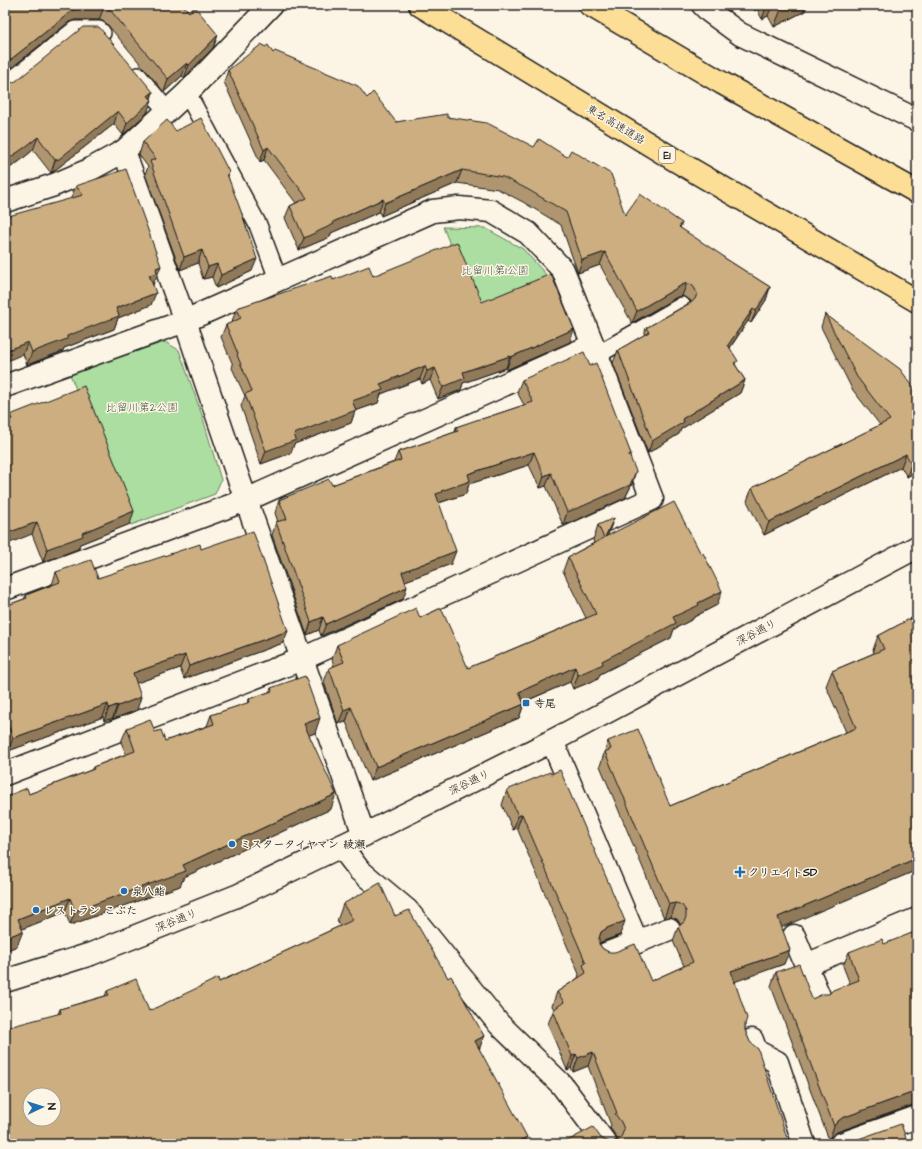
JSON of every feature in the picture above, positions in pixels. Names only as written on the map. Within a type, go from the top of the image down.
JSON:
[{"type":"highway","name":"東名高速道路","points":[[420,5],[675,160],[917,301]]},
{"type":"highway","points":[[590,5],[722,83],[917,192]]},
{"type":"street","points":[[5,201],[54,185],[89,170],[124,151],[187,93],[270,5]]},
{"type":"street","points":[[703,5],[740,34],[917,120]]},
{"type":"street","points":[[124,151],[185,321],[246,500],[364,835]]},
{"type":"street","points":[[5,386],[185,321],[433,211],[459,208],[491,211],[528,233],[562,270],[595,350],[652,498],[302,659],[5,774]]},
{"type":"street","points":[[5,589],[246,500],[595,350]]},
{"type":"street","name":"深谷通り","points":[[5,981],[91,954],[239,895],[364,835],[552,741],[917,547]]},
{"type":"street","points":[[552,741],[637,942]]},
{"type":"street","points":[[341,846],[359,870],[407,910],[499,1024],[561,1084],[606,1144]]},
{"type":"street","points":[[806,965],[917,919]]},
{"type":"street","points":[[606,954],[669,929]]},
{"type":"street","points":[[794,936],[819,996]]},
{"type":"street","points":[[752,1040],[756,1051],[777,1062],[804,1144]]},
{"type":"street","points":[[841,1144],[917,1117]]},
{"type":"lane","points":[[5,86],[75,30],[100,30],[114,48]]},
{"type":"lane","points":[[128,65],[167,111]]},
{"type":"lane","points":[[187,93],[258,225],[278,279]]},
{"type":"lane","points":[[595,350],[682,306]]},
{"type":"green space","name":"比留川第1公園","points":[[443,227],[485,228],[523,249],[551,280],[477,312]]},
{"type":"green space","name":"比留川第2公園","points":[[165,342],[179,350],[202,415],[221,480],[215,494],[131,525],[69,372]]},
{"type":"building","points":[[5,5],[183,5],[189,12],[195,7],[218,35],[189,65],[187,63],[168,79],[108,8],[80,7],[73,10],[5,64]]},
{"type":"building","points":[[83,27],[99,27],[153,92],[148,96],[152,100],[127,123],[118,111],[59,159],[55,160],[38,137],[5,161],[5,82],[11,83],[16,81]]},
{"type":"building","points":[[262,44],[265,47],[268,45],[273,53],[275,51],[358,86],[367,98],[373,92],[396,122],[447,114],[447,117],[487,123],[534,147],[539,139],[567,157],[571,150],[611,174],[625,215],[640,194],[682,223],[679,227],[770,287],[756,311],[753,309],[728,345],[738,361],[734,363],[745,380],[682,419],[684,422],[652,441],[618,350],[649,332],[646,328],[692,302],[697,294],[695,289],[692,285],[687,283],[637,311],[605,252],[582,260],[566,212],[503,177],[462,170],[385,203],[383,199],[333,222],[334,224],[304,238],[290,206],[307,198],[268,147],[264,150],[228,70]]},
{"type":"building","points":[[201,118],[229,172],[227,174],[257,259],[221,275],[217,264],[208,267],[202,250],[184,257],[150,161],[156,159],[143,142],[167,120],[176,131]]},
{"type":"building","points":[[126,169],[161,266],[156,268],[157,273],[149,275],[156,293],[116,308],[119,316],[67,336],[67,339],[32,352],[28,342],[5,351],[5,217],[83,195],[76,186]]},
{"type":"building","points":[[457,242],[482,302],[551,274],[574,329],[511,357],[510,356],[463,372],[465,378],[443,387],[435,368],[427,371],[425,366],[380,384],[383,390],[352,401],[356,410],[294,434],[296,440],[266,451],[245,394],[252,391],[226,325],[241,318],[237,308],[332,276],[333,280],[369,266],[373,276]]},
{"type":"building","points":[[825,314],[900,369],[917,392],[917,463],[911,464],[906,454],[769,522],[752,488],[890,420],[857,377]]},
{"type":"building","points":[[584,352],[590,366],[596,363],[631,454],[629,455],[636,471],[630,485],[567,512],[551,473],[544,476],[534,452],[468,474],[470,481],[436,494],[456,551],[402,572],[407,587],[326,624],[323,617],[311,622],[276,522],[287,519],[279,500],[329,479],[332,485],[401,460],[398,452],[458,431],[456,427],[533,402],[522,380]]},
{"type":"building","points":[[84,386],[134,511],[82,533],[83,536],[47,549],[37,522],[5,534],[5,421],[12,419],[10,415]]},
{"type":"building","points":[[674,502],[701,554],[703,553],[722,591],[698,603],[699,605],[673,617],[676,623],[602,661],[603,664],[578,675],[575,667],[519,692],[524,704],[376,767],[351,707],[344,710],[329,668],[344,662],[337,645],[416,608],[420,618],[441,608],[468,668],[596,614],[568,557],[604,538],[598,525],[614,518],[605,537]]},
{"type":"building","points":[[253,531],[288,631],[189,666],[185,655],[133,673],[141,697],[109,708],[108,704],[13,738],[7,722],[5,723],[5,606],[27,598],[26,595],[60,582],[56,572],[91,560],[98,578],[200,544],[201,549]]},
{"type":"building","points":[[917,615],[917,858],[778,917],[790,950],[731,971],[747,1018],[745,1030],[750,1042],[758,1049],[789,1144],[562,1144],[593,1127],[601,1138],[612,1142],[619,1140],[624,1129],[615,1114],[617,1113],[593,1052],[578,1058],[576,1054],[572,1056],[553,1010],[564,1002],[557,992],[586,973],[583,965],[586,963],[522,814],[518,816],[507,790],[550,772],[551,774],[560,770],[625,921],[601,932],[599,944],[603,949],[609,952],[615,952],[635,944],[651,981],[693,962],[678,927],[684,922],[686,911],[682,905],[676,903],[669,904],[605,752],[611,749],[608,741],[638,729],[670,806],[856,728],[832,671],[884,649],[878,636]]},
{"type":"building","points":[[305,676],[320,718],[304,724],[336,794],[183,865],[186,871],[75,911],[70,898],[18,919],[23,931],[5,938],[5,797],[27,788],[29,794],[94,769],[93,767],[135,751],[127,728],[150,719],[155,732],[161,730],[165,741],[214,724],[211,715],[250,702],[249,699],[272,691],[271,688]]},
{"type":"building","points":[[380,883],[395,916],[409,910],[448,978],[451,976],[484,1036],[475,1041],[527,1137],[514,1144],[304,1144],[303,1142],[297,1144],[5,1144],[5,1028],[61,1013],[60,1009],[109,995],[107,991],[136,979],[149,1011],[218,978],[219,982],[353,920],[343,904]]},
{"type":"building","points":[[917,931],[917,1091],[842,1118],[834,1126],[776,972],[799,964],[812,999],[823,994],[829,994],[833,990],[859,980],[849,952],[882,939],[884,944]]},
{"type":"building","points":[[901,1124],[908,1144],[841,1144],[840,1140],[850,1142]]},
{"type":"place","name":"寺尾","points":[[526,703]]},
{"type":"place","name":"ミスタータイヤマン 綾瀬","points":[[232,844]]},
{"type":"place","name":"クリエイトSD","points":[[740,872]]},
{"type":"place","name":"泉八鮨","points":[[124,891]]},
{"type":"place","name":"レストラン こぶた","points":[[36,910]]}]
